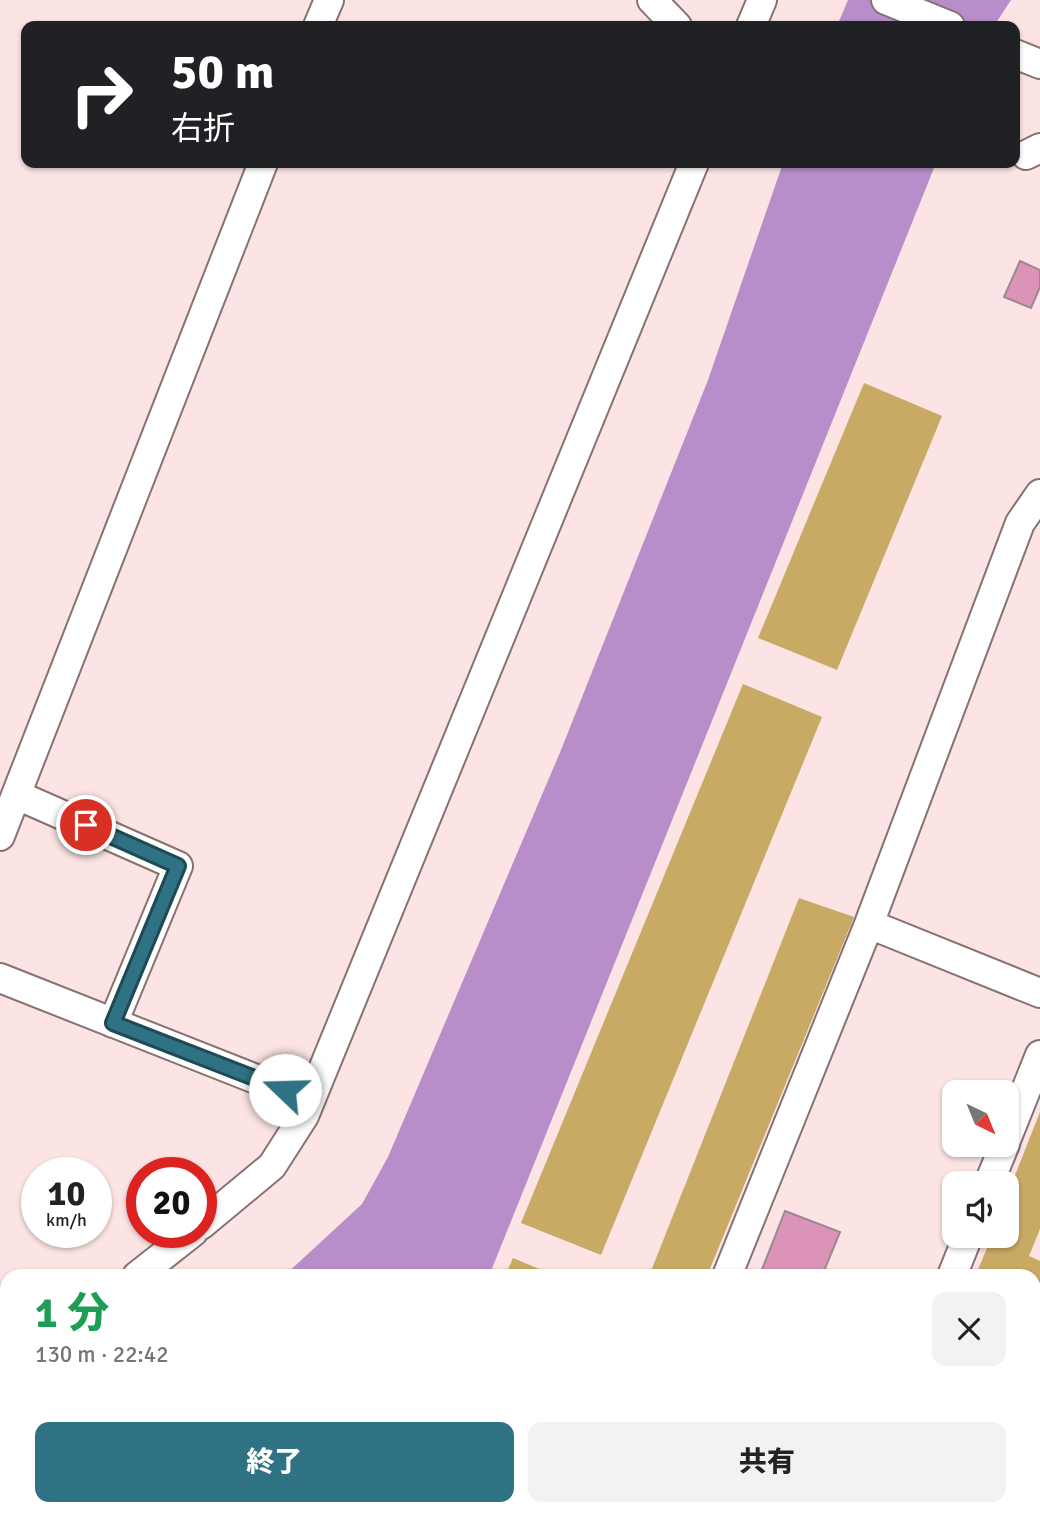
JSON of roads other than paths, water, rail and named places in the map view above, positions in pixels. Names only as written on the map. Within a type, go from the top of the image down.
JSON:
[{"type":"lane","points":[[320,21],[329,0]]},
{"type":"lane","points":[[652,0],[672,21]]},
{"type":"lane","points":[[753,21],[762,0]]},
{"type":"lane","points":[[886,0],[938,21]]},
{"type":"lane","points":[[1020,56],[1040,64]]},
{"type":"lane","points":[[0,836],[261,168]]},
{"type":"lane","points":[[217,1212],[272,1166],[290,1142],[692,168]]},
{"type":"lane","points":[[729,1269],[869,924],[1020,523],[1040,494]]},
{"type":"lane","points":[[17,795],[178,866],[113,1023]]},
{"type":"lane","points":[[869,924],[1040,993]]},
{"type":"lane","points":[[0,978],[309,1100]]},
{"type":"lane","points":[[1019,1107],[1040,1055]]},
{"type":"lane","points":[[146,1269],[172,1248]]},
{"type":"lane","points":[[956,1269],[964,1248]]}]
